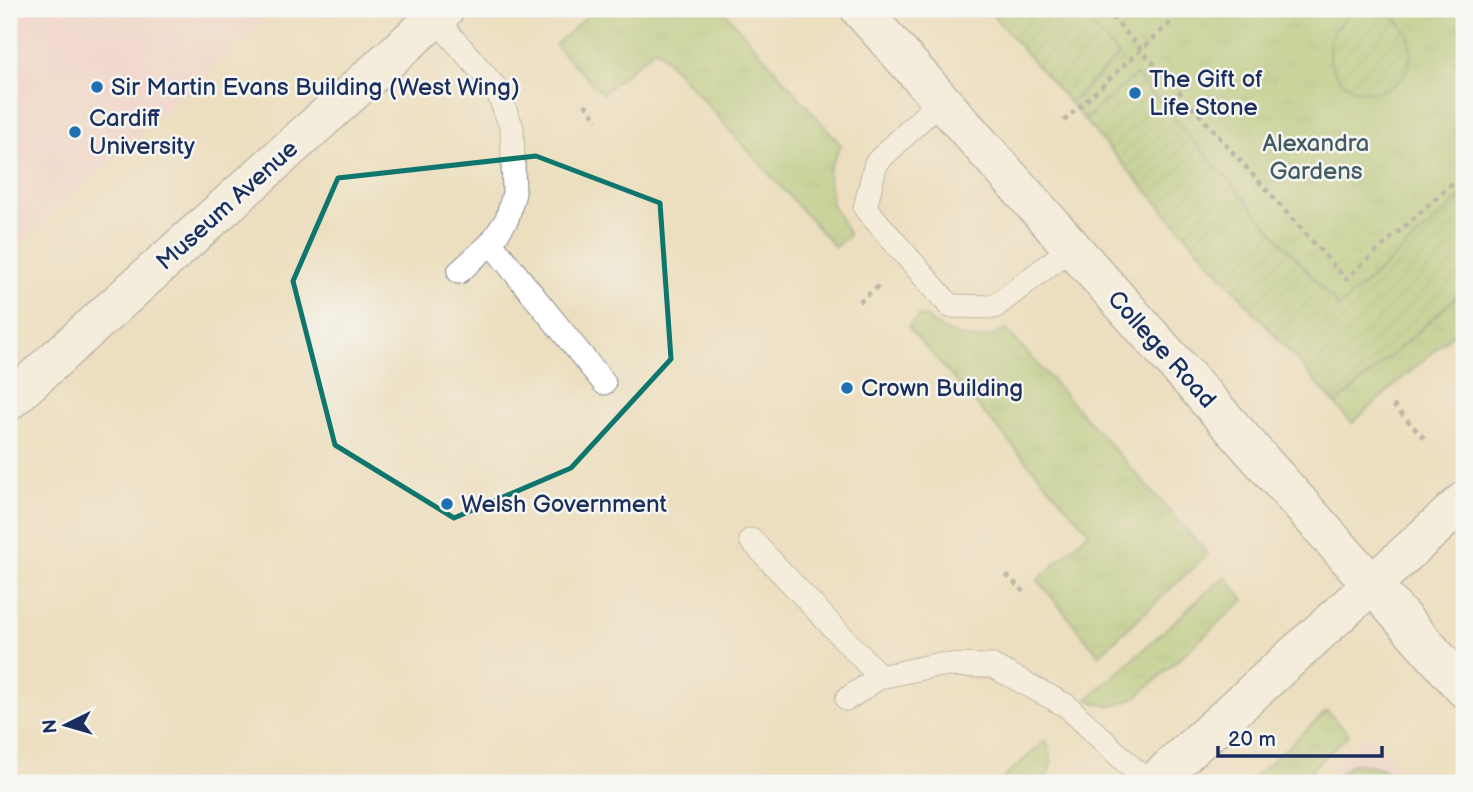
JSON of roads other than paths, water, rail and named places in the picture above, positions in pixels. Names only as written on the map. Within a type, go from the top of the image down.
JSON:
[{"type":"street","name":"College Road","points":[[860,9],[1464,688]]},
{"type":"street","name":"Museum Avenue","points":[[9,401],[440,13]]},
{"type":"street","points":[[1151,783],[1464,501]]},
{"type":"lane","points":[[440,13],[496,88],[512,128],[514,193],[507,219],[491,243],[459,272]]},
{"type":"lane","points":[[941,100],[876,163],[865,208],[950,306],[994,307],[1071,248]]},
{"type":"lane","points":[[491,243],[604,383]]},
{"type":"lane","points":[[751,541],[880,677]]},
{"type":"lane","points":[[847,699],[880,677],[936,665],[993,666],[1068,706],[1151,783]]},
{"type":"place","name":"Sir Martin Evans Building (West Wing)","points":[[97,87]]},
{"type":"place","name":"The Gift of Life Stone","points":[[1135,93]]},
{"type":"place","name":"Cardiff University","points":[[75,132]]},
{"type":"place","name":"Crown Building","points":[[847,388]]},
{"type":"place","name":"Welsh Government","points":[[447,504]]},
{"type":"park label","name":"Alexandra Gardens","points":[[1316,157]]}]
